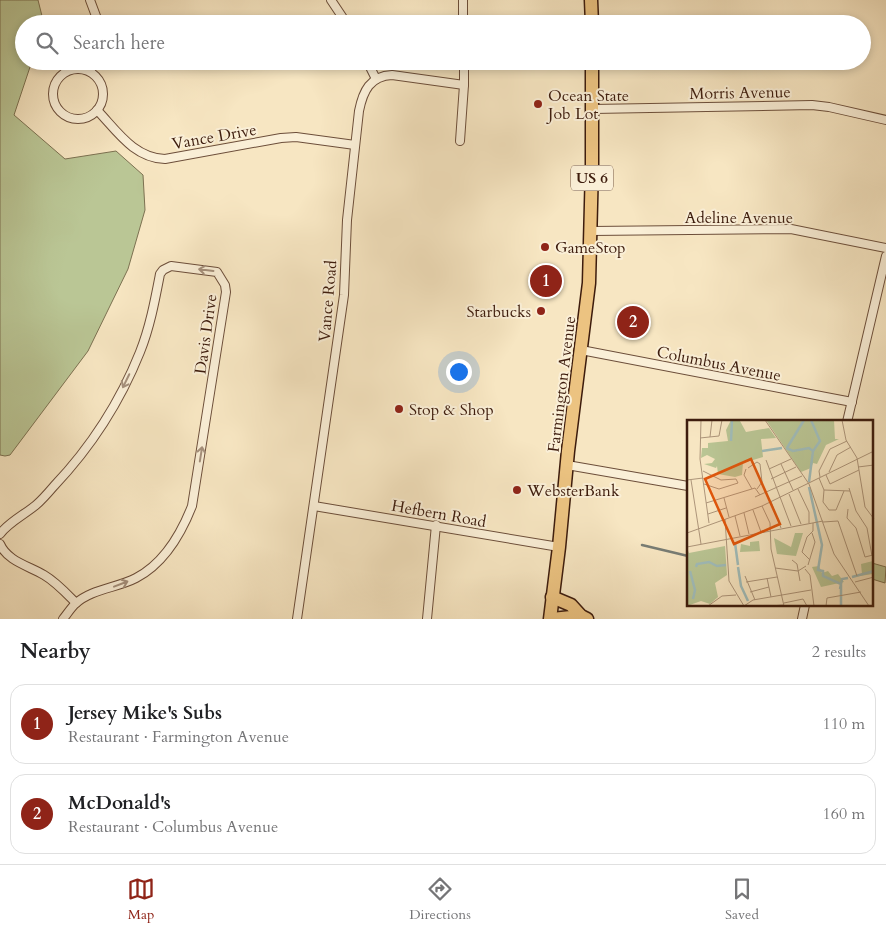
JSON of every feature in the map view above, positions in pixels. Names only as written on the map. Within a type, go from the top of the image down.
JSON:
[{"type":"main road","points":[[591,0],[592,15]]},
{"type":"main road","name":"Farmington Avenue","points":[[551,619],[568,452],[589,283],[592,70]]},
{"type":"main road","points":[[552,597],[571,606],[584,618]]},
{"type":"main road","points":[[551,619],[584,618]]},
{"type":"street","points":[[90,0],[96,15]]},
{"type":"street","points":[[331,0],[341,15]]},
{"type":"street","points":[[463,0],[463,15]]},
{"type":"street","points":[[70,70],[59,77],[55,84],[54,100],[62,114],[70,117],[85,118],[97,110],[103,96],[100,82],[86,70]]},
{"type":"street","points":[[372,70],[376,79],[392,75],[464,85]]},
{"type":"street","points":[[460,141],[464,70]]},
{"type":"street","name":"Vance Road","points":[[297,619],[344,295],[347,220],[354,145],[362,96],[376,79]]},
{"type":"street","name":"Morris Avenue","points":[[593,109],[812,105],[886,120]]},
{"type":"street","name":"Vance Drive","points":[[97,110],[130,145],[154,158],[165,159],[296,137],[354,145]]},
{"type":"street","name":"Adeline Avenue","points":[[591,231],[791,229],[886,248]]},
{"type":"street","points":[[848,420],[886,256]]},
{"type":"street","name":"Davis Drive","points":[[0,534],[4,528],[38,504],[89,445],[111,411],[140,351],[151,317],[160,274],[163,270],[171,266],[217,272],[225,285],[226,292],[192,506],[187,519],[161,558],[146,572],[119,586],[89,595],[76,603],[63,619]]},
{"type":"street","name":"Columbus Avenue","points":[[581,350],[852,402]]},
{"type":"street","points":[[568,465],[687,486]]},
{"type":"street","name":"Hefbern Road","points":[[314,506],[559,547]]},
{"type":"street","points":[[427,619],[436,525]]},
{"type":"street","points":[[0,544],[9,556],[44,575],[59,586],[76,603]]},
{"type":"street","points":[[802,619],[805,606]]},
{"type":"green space","points":[[0,0],[38,0],[42,15],[15,15],[15,70],[29,70],[14,115],[65,159],[116,151],[143,175],[145,210],[128,269],[88,351],[10,455],[0,455]]},
{"type":"green space","points":[[874,564],[886,567],[885,583],[874,580]]},
{"type":"waterway","points":[[642,545],[687,556]]},
{"type":"place","name":"Ocean State Job Lot","points":[[538,104]]},
{"type":"place","name":"GameStop","points":[[545,247]]},
{"type":"place","name":"Jersey Mike's Subs","points":[[546,281]]},
{"type":"place","name":"Starbucks","points":[[541,311]]},
{"type":"place","name":"McDonald's","points":[[633,322]]},
{"type":"place","name":"Stop & Shop","points":[[399,409]]},
{"type":"place","name":"WebsterBank","points":[[517,490]]}]
